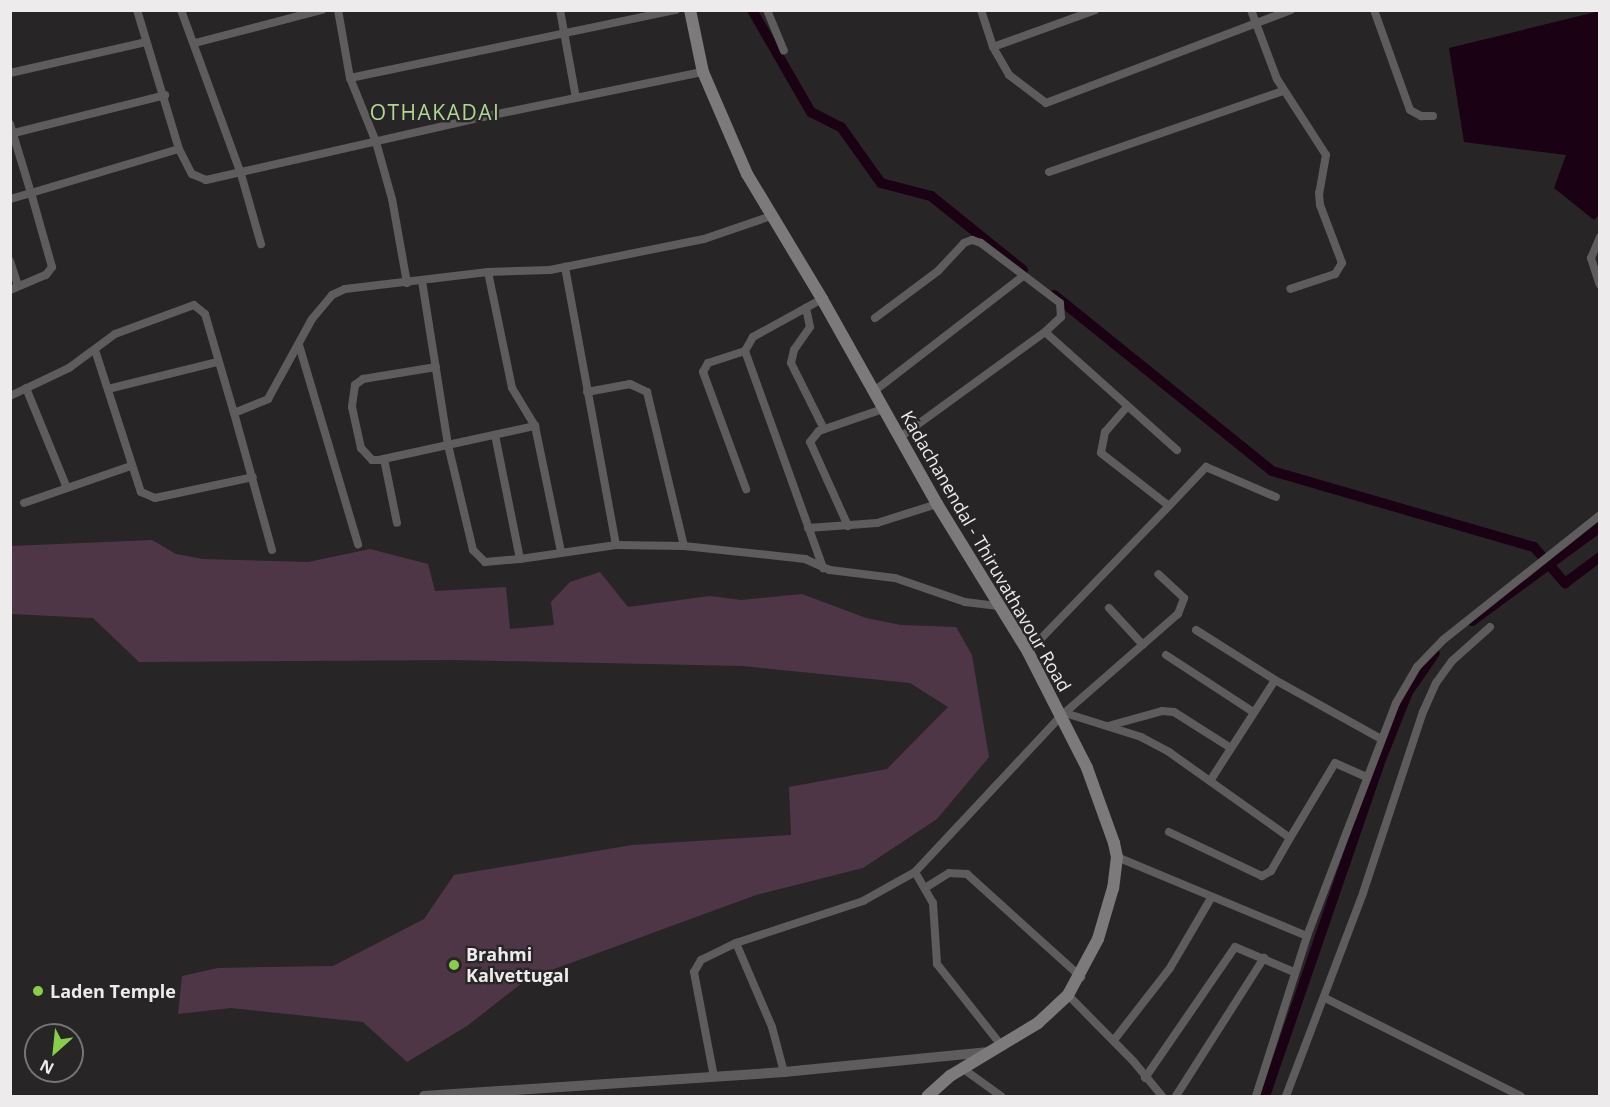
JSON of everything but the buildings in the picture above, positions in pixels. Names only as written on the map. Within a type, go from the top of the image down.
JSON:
[{"type":"main road","name":"Kadachanendal - Thiruvathavour Road","points":[[690,10],[703,72],[729,138],[771,216],[822,299],[937,504],[1028,652],[1063,715],[1102,803],[1117,857],[1098,939],[1081,977],[1068,995],[1056,1010],[962,1068],[928,1096]]},
{"type":"street","points":[[137,10],[165,95],[179,148],[188,167],[198,178],[241,174],[376,142],[703,72]]},
{"type":"street","points":[[181,10],[195,43],[241,174],[261,244]]},
{"type":"street","points":[[195,43],[322,10]]},
{"type":"street","points":[[338,10],[350,78],[376,142],[392,199],[407,283]]},
{"type":"street","points":[[560,10],[576,98]]},
{"type":"street","points":[[350,78],[676,10]]},
{"type":"street","points":[[767,10],[784,51]]},
{"type":"street","points":[[981,10],[993,47],[1010,75],[1046,103],[1291,10]]},
{"type":"street","points":[[993,47],[1095,10]]},
{"type":"street","points":[[1251,10],[1283,91],[1326,155],[1319,193],[1320,205],[1342,263],[1335,274],[1290,288]]},
{"type":"street","points":[[1374,10],[1410,110],[1420,116],[1433,116]]},
{"type":"street","points":[[10,73],[146,42]]},
{"type":"street","points":[[1049,172],[1283,91]]},
{"type":"street","points":[[10,261],[14,288],[46,275],[52,267],[11,130],[165,95]]},
{"type":"street","points":[[10,199],[179,148]]},
{"type":"street","points":[[234,413],[268,399],[312,319],[332,295],[345,289],[488,272],[565,267],[704,239],[771,216]]},
{"type":"street","points":[[1599,237],[1591,258],[1599,285]]},
{"type":"street","points":[[875,318],[972,240],[1062,307],[1061,317],[1045,332],[899,438]]},
{"type":"street","points":[[565,267],[616,545]]},
{"type":"street","points":[[488,272],[512,388],[535,426],[561,552]]},
{"type":"street","points":[[873,392],[1023,276]]},
{"type":"street","points":[[422,280],[448,445],[475,556],[485,562],[616,545],[684,546],[805,560],[823,568],[895,578],[965,602],[999,606]]},
{"type":"street","points":[[746,489],[703,372],[708,363],[745,351],[753,337],[822,299]]},
{"type":"street","points":[[10,396],[69,368],[129,328],[194,305],[205,314],[272,550]]},
{"type":"street","points":[[806,308],[810,327],[794,350],[791,363],[824,429]]},
{"type":"street","points":[[1045,332],[1126,408],[1177,450]]},
{"type":"street","points":[[299,345],[358,544]]},
{"type":"street","points":[[95,350],[141,492],[155,498],[253,477]]},
{"type":"street","points":[[745,351],[823,568]]},
{"type":"street","points":[[108,389],[217,362]]},
{"type":"street","points":[[436,367],[363,380],[355,385],[352,407],[361,448],[372,459],[384,459],[535,426]]},
{"type":"street","points":[[587,392],[636,384],[647,392],[684,546]]},
{"type":"street","points":[[26,388],[67,488]]},
{"type":"street","points":[[1126,408],[1105,432],[1101,453],[1169,507]]},
{"type":"street","points":[[848,526],[810,448],[814,435],[824,429],[883,409]]},
{"type":"street","points":[[495,435],[520,559]]},
{"type":"street","points":[[384,459],[398,523]]},
{"type":"street","points":[[24,503],[131,466]]},
{"type":"street","points":[[1028,652],[1206,467],[1276,497]]},
{"type":"street","points":[[808,528],[877,522],[937,504]]},
{"type":"street","points":[[1256,1096],[1307,936],[1381,739],[1417,667],[1471,614],[1599,515]]},
{"type":"street","points":[[714,1077],[694,972],[707,955],[736,943],[863,901],[915,872],[1063,715],[1143,645],[1185,604],[1184,598],[1158,573]]},
{"type":"street","points":[[1109,608],[1143,645]]},
{"type":"street","points":[[1286,1096],[1325,998],[1423,712],[1436,683],[1452,661],[1490,627]]},
{"type":"street","points":[[1196,630],[1275,680],[1381,739]]},
{"type":"street","points":[[1166,655],[1253,712]]},
{"type":"street","points":[[1209,781],[1275,680]]},
{"type":"street","points":[[1108,726],[1162,711],[1174,712],[1231,748]]},
{"type":"street","points":[[1063,715],[1108,726],[1169,752],[1290,838]]},
{"type":"street","points":[[1169,832],[1262,876],[1271,871],[1335,763],[1367,777]]},
{"type":"street","points":[[1117,857],[1307,936]]},
{"type":"street","points":[[915,872],[933,903],[937,964],[1001,1045]]},
{"type":"street","points":[[925,888],[949,873],[967,874],[1081,977]]},
{"type":"street","points":[[1114,1040],[1170,968],[1211,898]]},
{"type":"street","points":[[736,943],[772,1027],[784,1072]]},
{"type":"street","points":[[1146,1078],[1231,951],[1239,946],[1294,972]]},
{"type":"street","points":[[1176,1096],[1264,958]]},
{"type":"street","points":[[1068,995],[1114,1040],[1162,1096]]},
{"type":"street","points":[[1325,998],[1521,1096]]},
{"type":"street","points":[[424,1096],[557,1093],[989,1052]]},
{"type":"street","points":[[962,1068],[1001,1096]]},
{"type":"shaded area","points":[[1600,11],[1600,214],[1594,220],[1554,188],[1566,155],[1464,142],[1449,48]]},
{"type":"shaded area","points":[[152,540],[176,554],[203,559],[308,562],[370,549],[428,564],[435,591],[506,587],[510,629],[554,625],[551,602],[570,582],[600,572],[628,607],[710,596],[741,600],[802,594],[866,618],[901,625],[956,627],[972,655],[989,757],[937,819],[863,868],[756,895],[527,979],[467,1026],[407,1062],[363,1022],[231,1008],[178,1014],[182,976],[218,968],[333,966],[424,919],[454,875],[632,845],[791,835],[789,787],[887,769],[948,707],[910,683],[743,666],[455,660],[139,662],[93,618],[11,614],[11,546]]},
{"type":"waterway","points":[[752,10],[811,112],[841,127],[881,183],[931,196],[1023,270]]},
{"type":"waterway","points":[[1054,295],[1272,471],[1534,547],[1565,583],[1600,557]]},
{"type":"waterway","points":[[1472,621],[1600,527]]},
{"type":"waterway","points":[[1265,1096],[1382,757],[1408,692],[1435,653]]},
{"type":"place","name":"Brahmi Kalvettugal","points":[[454,965]]},
{"type":"place","name":"Laden Temple","points":[[38,991]]},
{"type":"district","name":"OTHAKADAI","points":[[435,112]]}]
